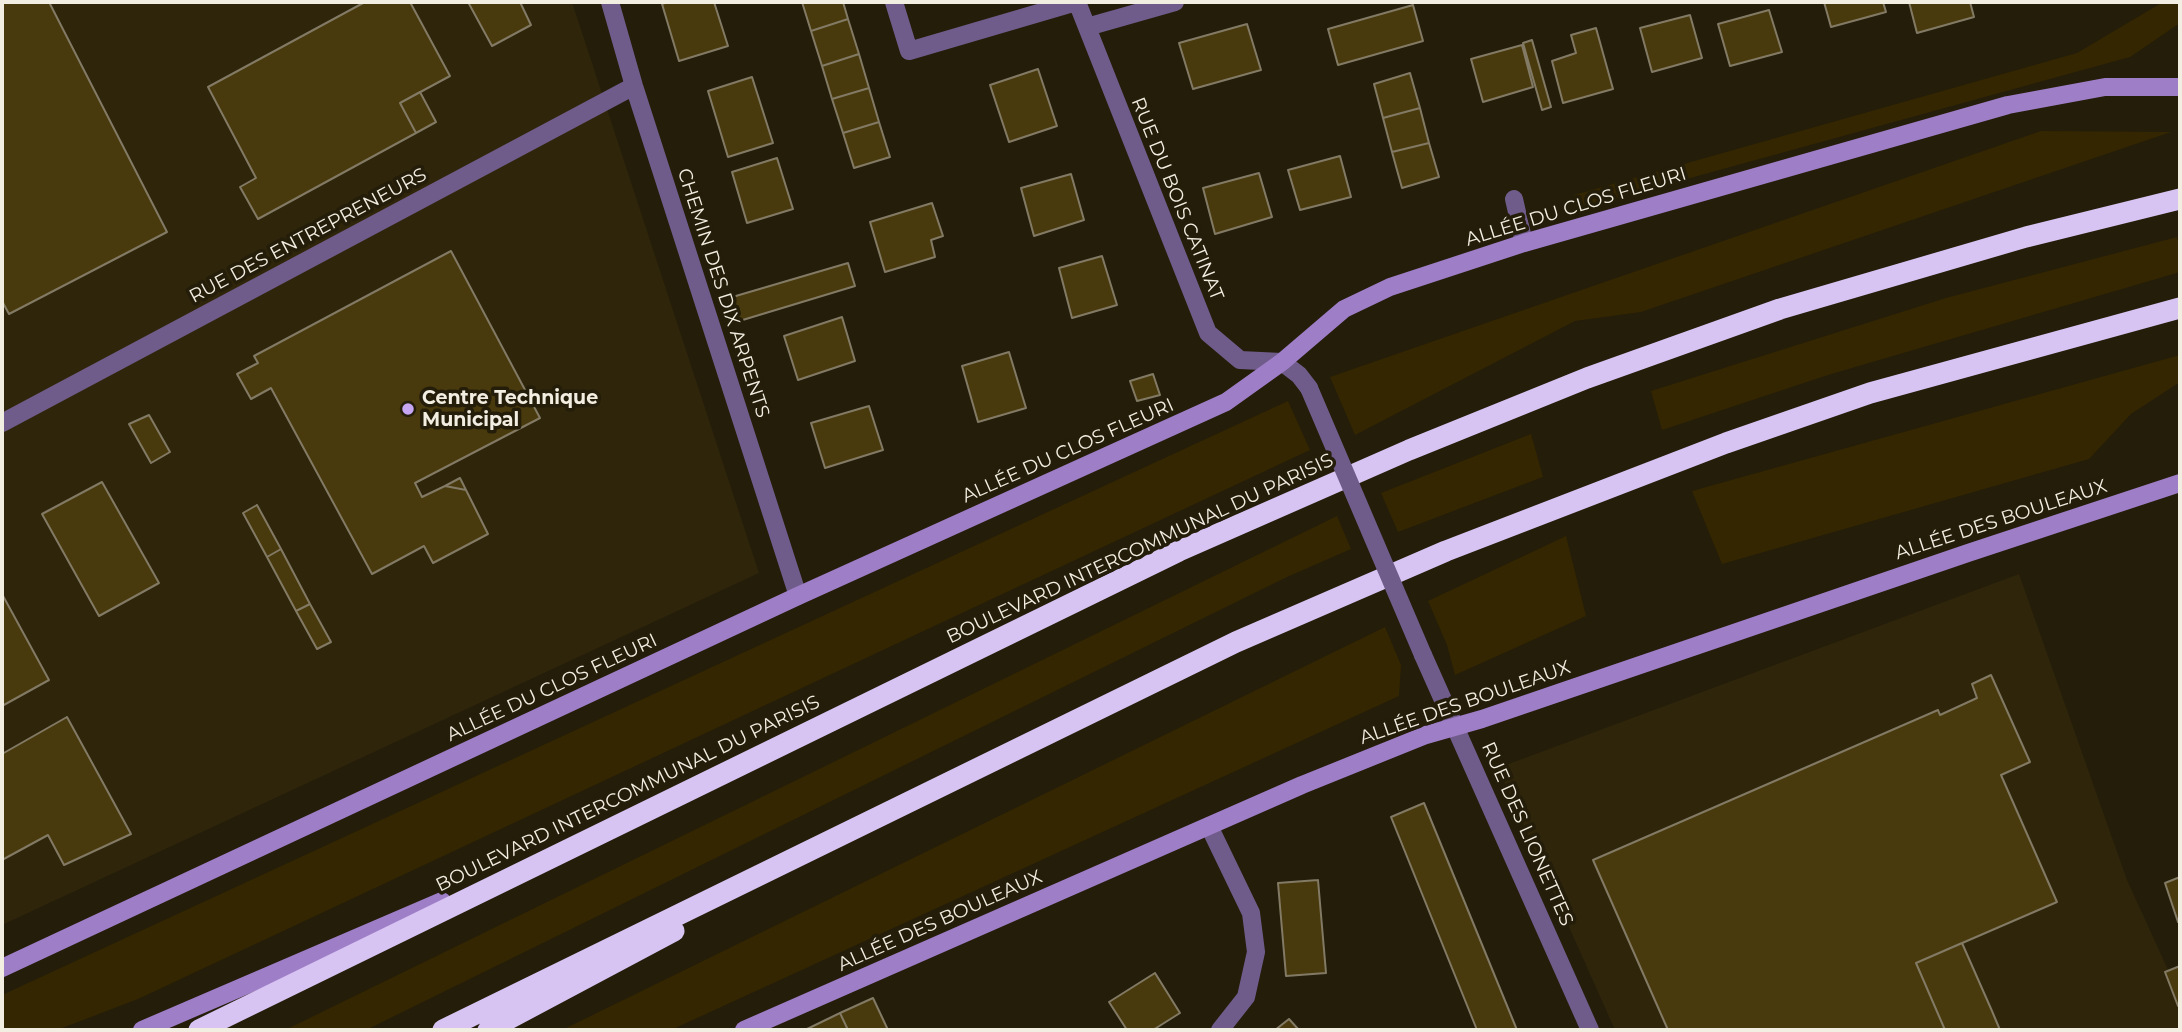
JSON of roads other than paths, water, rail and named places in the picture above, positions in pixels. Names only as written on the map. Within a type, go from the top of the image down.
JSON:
[{"type":"highway","name":"BOULEVARD INTERCOMMUNAL DU PARISIS","points":[[199,1030],[1179,551],[1409,450],[1587,377],[1780,309],[2026,237],[2180,199]]},
{"type":"highway","points":[[443,1030],[1236,642],[1446,551],[1588,494],[1870,393],[2180,308]]},
{"type":"highway","points":[[488,1030],[988,762]]},
{"type":"street","name":"CHEMIN DES DIX ARPENTS","points":[[610,2],[634,86],[798,596]]},
{"type":"street","points":[[894,2],[909,51],[1077,2]]},
{"type":"street","name":"RUE DU BOIS CATINAT","points":[[1077,2],[1208,333],[1240,360],[1282,362]]},
{"type":"street","points":[[1087,27],[1175,2]]},
{"type":"street","name":"RUE DES ENTREPRENEURS","points":[[2,423],[634,86]]},
{"type":"street","name":"ALLÉE DU CLOS FLEURI","points":[[2,968],[798,596],[1226,402],[1282,362],[1344,309],[1390,287],[1524,243],[2008,105],[2105,87],[2180,87]]},
{"type":"street","points":[[1514,199],[1524,243]]},
{"type":"street","name":"RUE DES LIONETTES","points":[[1282,362],[1299,375],[1309,388],[1423,655],[1590,1030]]},
{"type":"street","name":"ALLÉE DES BOULEAUX","points":[[744,1030],[1302,785],[1426,735],[1457,728],[1968,552],[2180,483]]},
{"type":"street","points":[[1209,826],[1251,913],[1256,951],[1246,997],[1220,1030]]},
{"type":"street","points":[[142,1030],[612,827]]},
{"type":"place","name":"Centre Technique Municipal","points":[[408,409]]}]
